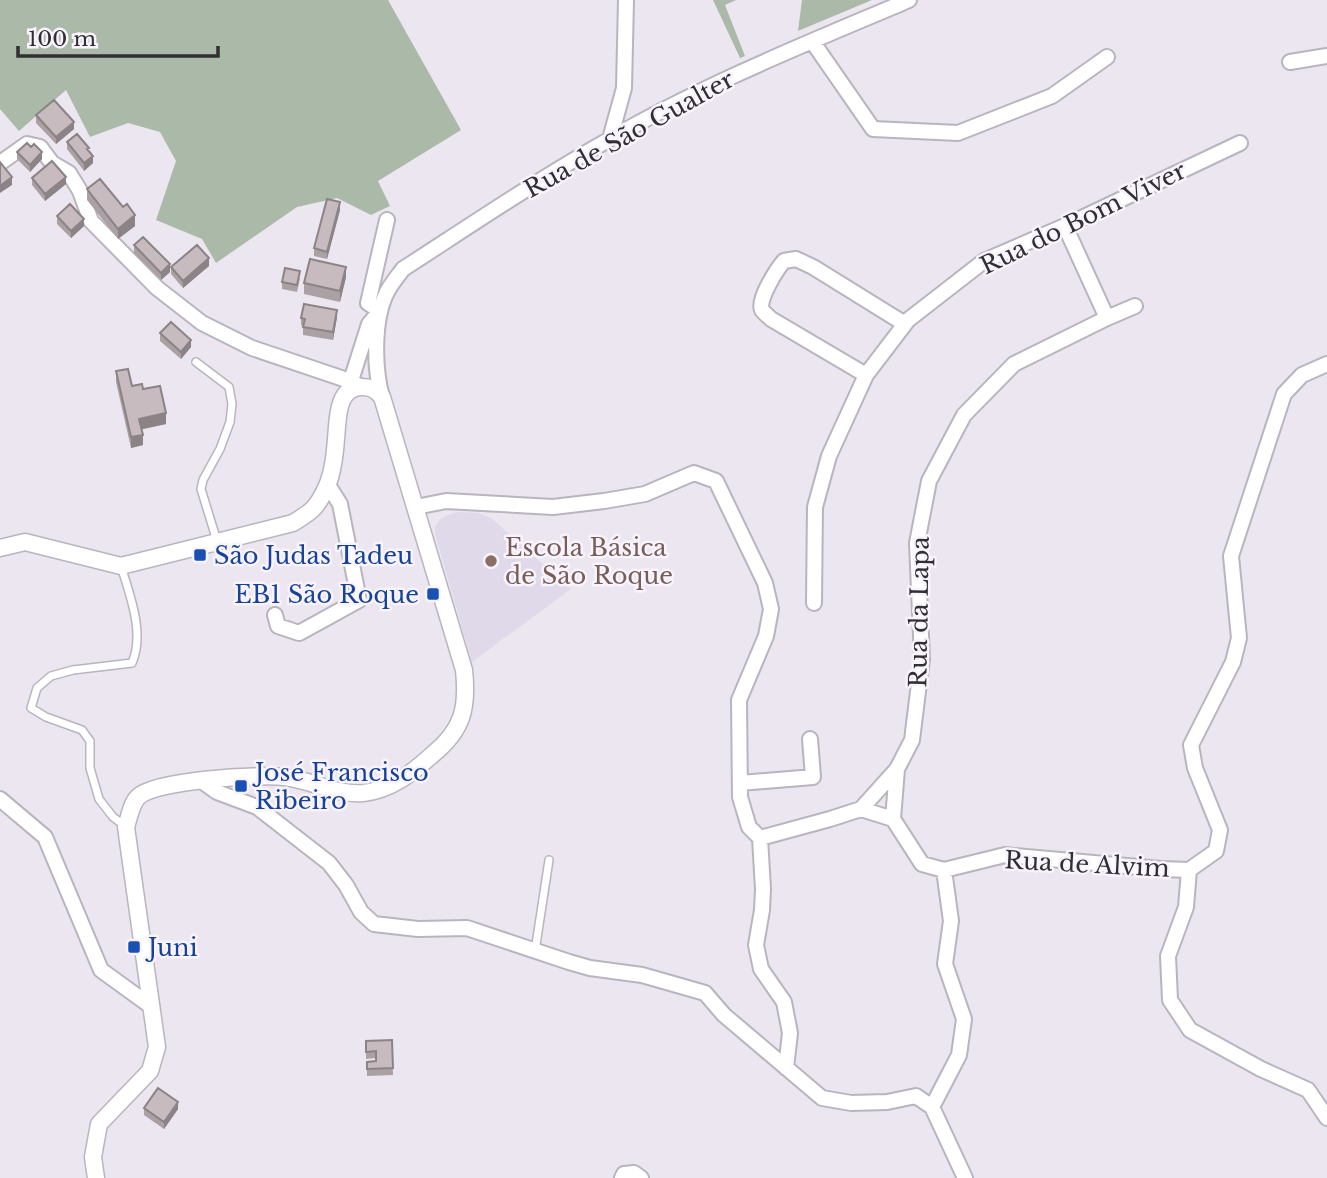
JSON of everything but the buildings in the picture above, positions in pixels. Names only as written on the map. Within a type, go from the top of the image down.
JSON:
[{"type":"street","points":[[610,139],[624,88],[626,0]]},
{"type":"street","name":"Rua de São Gualter","points":[[358,384],[377,341],[380,311],[387,292],[403,269],[610,139],[736,74],[909,0]]},
{"type":"street","points":[[812,41],[873,129],[958,133],[1052,96],[1107,57]]},
{"type":"street","points":[[1290,62],[1327,56]]},
{"type":"street","name":"Rua do Bom Viver","points":[[814,603],[815,507],[829,456],[866,374],[908,320],[984,261],[1065,226],[1240,143]]},
{"type":"street","points":[[0,163],[27,144],[40,147],[52,163],[69,173],[80,191],[91,221],[158,288],[202,323],[252,348],[358,384],[416,507],[464,670],[466,689],[464,712],[455,730],[439,750],[401,780],[383,788],[364,793],[345,792],[288,777],[261,775],[200,780],[155,788],[138,797],[126,827],[157,1048],[150,1071],[99,1124],[93,1157],[96,1178]]},
{"type":"street","points":[[380,311],[368,303],[387,220]]},
{"type":"street","points":[[1065,226],[1107,318]]},
{"type":"street","points":[[866,374],[771,319],[762,311],[761,302],[778,268],[784,261],[796,259],[905,324]]},
{"type":"street","name":"Rua da Lapa","points":[[897,769],[912,740],[922,659],[917,543],[929,481],[964,415],[1014,364],[1135,306]]},
{"type":"street","name":"Rua de São Gualter","points":[[358,384],[369,324],[380,311]]},
{"type":"street","points":[[1189,870],[1216,852],[1220,830],[1195,768],[1191,745],[1233,662],[1239,638],[1231,556],[1284,394],[1302,375],[1327,364]]},
{"type":"street","points":[[0,548],[25,542],[121,566],[293,523],[314,510],[328,485],[338,411],[341,402],[358,384]]},
{"type":"street","points":[[416,507],[446,501],[553,507],[645,494],[694,473],[716,481],[765,583],[771,608],[766,636],[739,700],[740,797],[749,827],[760,838],[763,889],[756,945],[761,969],[784,1002],[790,1033],[786,1068]]},
{"type":"street","points":[[275,615],[278,625],[299,633],[359,600],[340,503],[328,485]]},
{"type":"street","points":[[740,783],[813,777],[810,739]]},
{"type":"street","points":[[760,838],[861,809],[897,769]]},
{"type":"street","points":[[897,769],[893,819],[922,864],[944,870],[951,921],[945,964],[964,1019],[959,1055],[932,1107]]},
{"type":"street","points":[[200,780],[217,792],[257,807],[329,863],[346,885],[361,912],[374,923],[418,929],[467,928],[590,968],[642,975],[705,993],[724,1015],[822,1098],[851,1103],[887,1102],[916,1096],[932,1107],[965,1178]]},
{"type":"street","points":[[0,799],[45,837],[101,970],[152,1007]]},
{"type":"street","points":[[861,809],[893,819]]},
{"type":"street","name":"Rua de Alvim","points":[[944,870],[1005,855],[1189,870],[1185,906],[1168,956],[1170,1000],[1190,1030],[1261,1069],[1308,1090],[1327,1118]]},
{"type":"street","points":[[622,1178],[624,1174],[634,1173],[641,1178]]},
{"type":"lane","points":[[196,362],[229,387],[232,404],[230,422],[201,489],[217,542]]},
{"type":"lane","points":[[121,566],[136,619],[137,650],[132,663],[73,670],[51,676],[37,688],[31,708],[46,717],[82,730],[90,741],[90,768],[99,799],[113,817],[126,827]]},
{"type":"lane","points":[[535,951],[549,860]]},
{"type":"shaded area","name":"Escola Básica de São Roque","points":[[457,512],[478,513],[491,518],[571,589],[472,662],[435,534],[439,520]]},
{"type":"green space","points":[[0,0],[388,0],[461,130],[378,181],[390,206],[371,215],[337,198],[297,207],[216,263],[202,239],[156,220],[176,161],[160,132],[128,123],[90,137],[66,90],[19,131],[0,109]]},
{"type":"green space","points":[[713,0],[736,0],[725,5],[745,56],[740,58]]},
{"type":"green space","points":[[802,0],[872,0],[798,31]]},
{"type":"place","name":"São Judas Tadeu","points":[[200,555]]},
{"type":"place","name":"Escola Básica de São Roque","points":[[491,561]]},
{"type":"place","name":"EB1 São Roque","points":[[433,594]]},
{"type":"place","name":"José Francisco Ribeiro","points":[[241,786]]},
{"type":"place","name":"Juni","points":[[134,947]]}]
